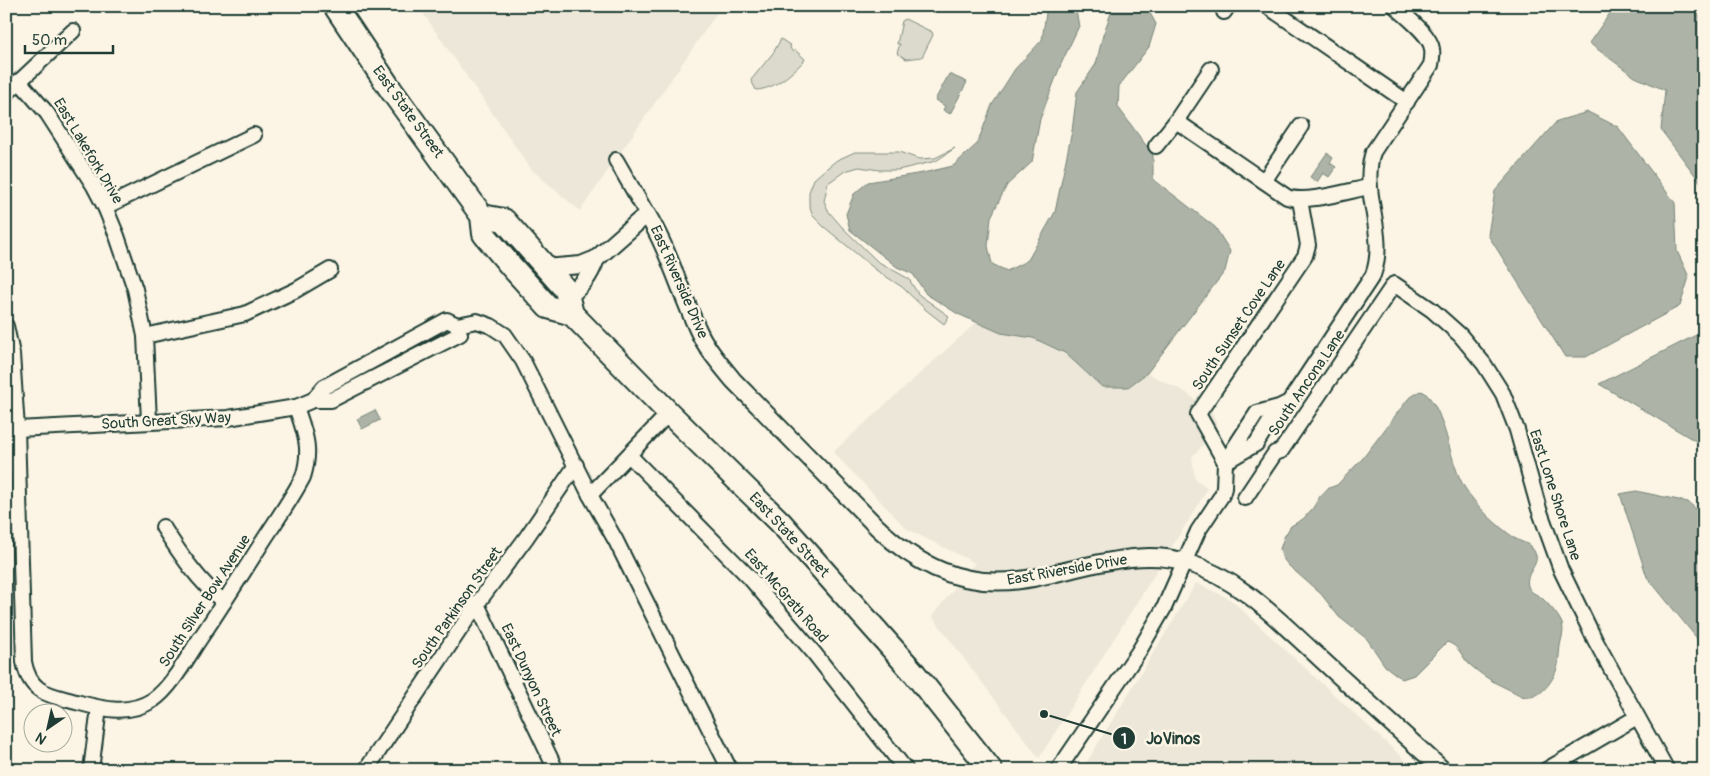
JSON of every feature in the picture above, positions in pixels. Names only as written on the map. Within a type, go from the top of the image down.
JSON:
[{"type":"highway","name":"East State Street","points":[[335,6],[391,90],[482,216],[484,234],[548,307],[570,306]]},
{"type":"highway","name":"East State Street","points":[[482,216],[504,220],[566,290],[570,306],[669,413],[780,522],[915,674],[990,770]]},
{"type":"street","points":[[1266,6],[1407,102]]},
{"type":"street","points":[[1058,770],[1139,651],[1159,617],[1198,531],[1222,495],[1225,462],[1257,412],[1279,407],[1289,402],[1373,274],[1378,255],[1378,240],[1369,187],[1368,169],[1372,152],[1431,66],[1432,47],[1426,37],[1395,6]]},
{"type":"street","points":[[6,94],[73,31]]},
{"type":"street","points":[[1156,146],[1176,122],[1211,69]]},
{"type":"street","name":"East Lakefork Drive","points":[[19,81],[47,113],[105,207],[135,289],[145,336],[149,421]]},
{"type":"street","points":[[1176,122],[1287,197],[1300,200],[1369,187]]},
{"type":"street","points":[[1264,181],[1301,126]]},
{"type":"street","points":[[105,207],[254,135]]},
{"type":"street","name":"East Riverside Drive","points":[[616,160],[670,257],[698,330],[713,356],[733,380],[894,543],[913,557],[945,572],[965,578],[992,582],[1020,580],[1123,558],[1154,557],[1184,561],[1217,575],[1254,598],[1443,770]]},
{"type":"street","name":"South Sunset Cove Lane","points":[[1225,462],[1198,414],[1305,256],[1308,245],[1300,200]]},
{"type":"street","points":[[545,268],[581,265],[596,259],[647,214]]},
{"type":"street","points":[[570,306],[587,279],[596,259]]},
{"type":"street","points":[[145,336],[245,314],[296,290],[330,270]]},
{"type":"street","name":"South Ancona Lane","points":[[1245,498],[1275,453],[1281,451],[1394,284]]},
{"type":"street","name":"East Lone Shore Lane","points":[[1394,284],[1432,310],[1460,335],[1484,364],[1503,394],[1517,430],[1539,509],[1561,570],[1595,640],[1667,770]]},
{"type":"street","name":"South Great Sky Way","points":[[17,429],[228,418],[296,407],[314,400],[331,400],[460,334],[457,325],[477,321],[491,326],[504,335],[523,361],[576,466]]},
{"type":"street","name":"South Silver Bow Avenue","points":[[6,326],[12,354],[17,429],[24,662],[26,676],[35,686],[47,694],[99,708],[121,711],[138,707],[154,699],[171,681],[224,602],[303,477],[307,464],[308,450],[306,437],[296,407]]},
{"type":"street","points":[[590,495],[669,413]]},
{"type":"street","name":"East McGrath Road","points":[[628,455],[749,577],[814,653],[906,770]]},
{"type":"street","points":[[576,466],[616,541],[730,770]]},
{"type":"street","name":"South Parkinson Street","points":[[366,770],[477,604],[576,466]]},
{"type":"street","points":[[163,527],[194,572],[224,602]]},
{"type":"street","name":"East Dunyon Street","points":[[477,604],[556,770]]},
{"type":"street","points":[[91,770],[99,708]]},
{"type":"street","points":[[1546,770],[1637,717]]},
{"type":"shaded area","points":[[418,6],[722,6],[580,211],[531,169]]},
{"type":"shaded area","points":[[1042,6],[1075,6],[1079,26],[1061,64],[1040,119],[1032,162],[1007,185],[991,217],[988,246],[992,264],[1007,271],[1028,260],[1055,212],[1072,131],[1077,92],[1096,64],[1111,13],[1111,6],[1146,6],[1156,24],[1149,47],[1119,86],[1118,107],[1153,155],[1153,179],[1215,227],[1230,251],[1225,271],[1147,373],[1128,387],[1102,387],[1065,353],[1033,338],[1001,333],[958,314],[926,294],[913,274],[897,267],[850,230],[846,214],[854,194],[868,182],[953,166],[977,144],[992,105],[1015,69],[1042,40],[1046,13]]},
{"type":"shaded area","points":[[1615,6],[1693,6],[1704,23],[1704,187],[1661,130],[1665,90],[1635,77],[1589,43]]},
{"type":"shaded area","points":[[905,19],[932,32],[933,35],[922,57],[906,59],[897,53],[900,44],[897,44],[902,21]]},
{"type":"shaded area","points":[[781,39],[791,46],[790,48],[793,52],[795,50],[805,59],[794,71],[776,84],[756,90],[751,80],[773,53]]},
{"type":"shaded area","points":[[949,74],[967,82],[950,114],[943,110],[945,106],[935,100]]},
{"type":"shaded area","points":[[1588,112],[1618,127],[1675,203],[1677,251],[1689,277],[1680,306],[1586,357],[1565,357],[1488,235],[1495,191],[1557,121]]},
{"type":"shaded area","points":[[955,148],[936,161],[898,170],[859,167],[845,171],[828,183],[824,201],[829,212],[842,227],[877,261],[909,279],[918,294],[949,316],[944,324],[902,287],[876,270],[823,226],[813,216],[809,204],[809,192],[814,179],[822,172],[837,160],[855,152],[899,152],[919,159],[935,158]]},
{"type":"shaded area","points":[[1327,153],[1333,158],[1330,163],[1336,167],[1329,177],[1323,173],[1317,182],[1310,177]]},
{"type":"shaded area","points":[[977,322],[1001,333],[1033,338],[1065,353],[1102,387],[1128,387],[1147,373],[1185,392],[1212,412],[1220,432],[1210,437],[1192,457],[1195,478],[1207,489],[1200,502],[1039,758],[932,616],[975,563],[907,529],[833,452]]},
{"type":"shaded area","points":[[1704,331],[1704,446],[1599,384]]},
{"type":"shaded area","points":[[1420,391],[1424,392],[1438,411],[1459,477],[1465,488],[1488,516],[1516,539],[1532,548],[1536,558],[1529,576],[1528,586],[1532,592],[1549,605],[1561,622],[1563,632],[1558,665],[1548,686],[1535,696],[1523,696],[1489,679],[1478,672],[1454,646],[1447,642],[1414,675],[1402,679],[1385,666],[1367,639],[1339,617],[1321,594],[1288,565],[1282,557],[1280,549],[1284,537],[1291,526],[1303,519],[1313,508],[1320,496],[1329,488],[1337,485],[1363,458],[1408,399]]},
{"type":"shaded area","points":[[375,410],[380,420],[362,429],[357,419]]},
{"type":"shaded area","points":[[1636,491],[1688,502],[1704,516],[1704,647],[1647,577],[1620,494]]},
{"type":"shaded area","points":[[1196,583],[1230,599],[1416,770],[1082,770]]},
{"type":"place","name":"JoVinos","points":[[1044,714]]}]
